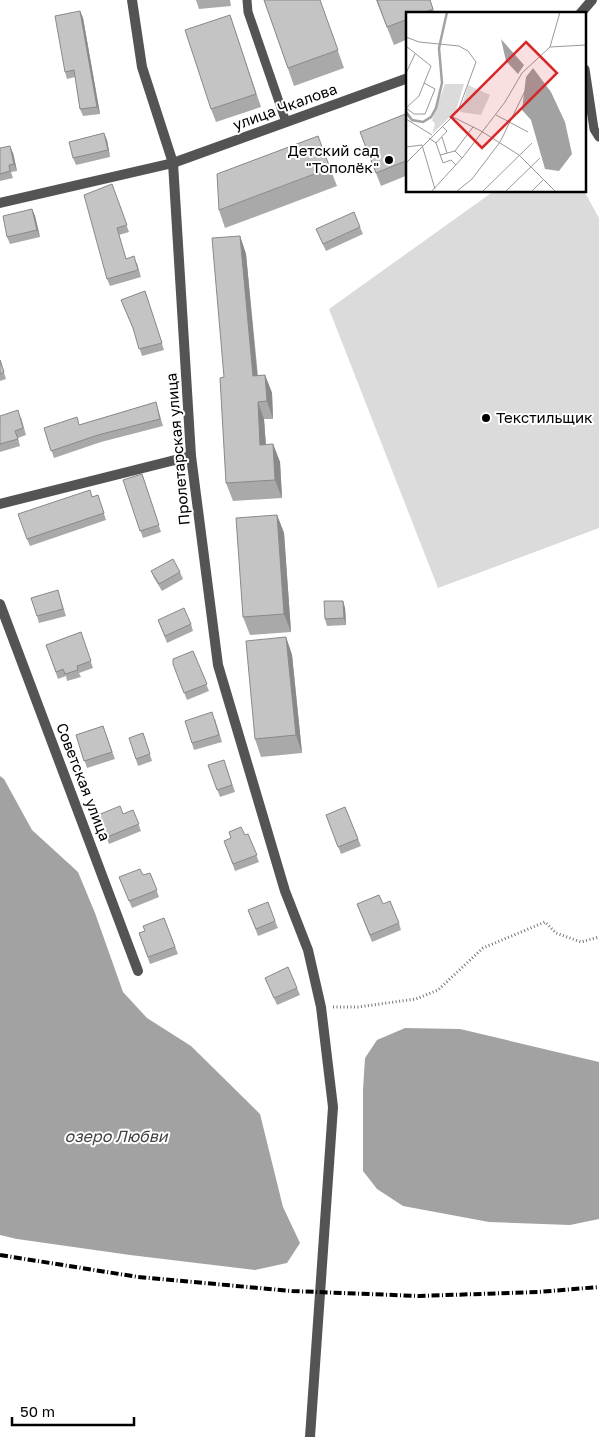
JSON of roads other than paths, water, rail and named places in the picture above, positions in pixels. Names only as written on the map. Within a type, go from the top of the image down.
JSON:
[{"type":"street","name":"Пролетарская улица","points":[[132,0],[142,67],[173,164],[191,456],[218,665],[285,891],[308,950],[321,1007],[333,1107],[310,1437]]},
{"type":"street","points":[[582,12],[592,0]]},
{"type":"street","name":"улица Чкалова","points":[[0,204],[173,164],[406,79]]},
{"type":"street","points":[[0,504],[191,456]]},
{"type":"street","name":"Советская улица","points":[[0,604],[138,971]]},
{"type":"lane","points":[[247,0],[248,12],[286,122]]},
{"type":"lane","points":[[586,76],[594,129],[599,136]]},
{"type":"water","name":"озеро Любви","points":[[0,776],[4,779],[32,830],[78,872],[95,913],[123,992],[147,1018],[191,1046],[260,1114],[283,1207],[300,1243],[287,1263],[255,1270],[130,1255],[0,1235]]},
{"type":"water","points":[[405,1028],[460,1029],[599,1062],[599,1219],[570,1225],[489,1222],[403,1206],[377,1189],[363,1171],[365,1058],[377,1040]]},
{"type":"railway","points":[[0,1255],[138,1277],[292,1291],[419,1296],[538,1292],[599,1287]]},
{"type":"place","name":"Детский сад \"Тополёк\"","points":[[389,160]]},
{"type":"place","name":"Текстильщик","points":[[486,418]]}]
